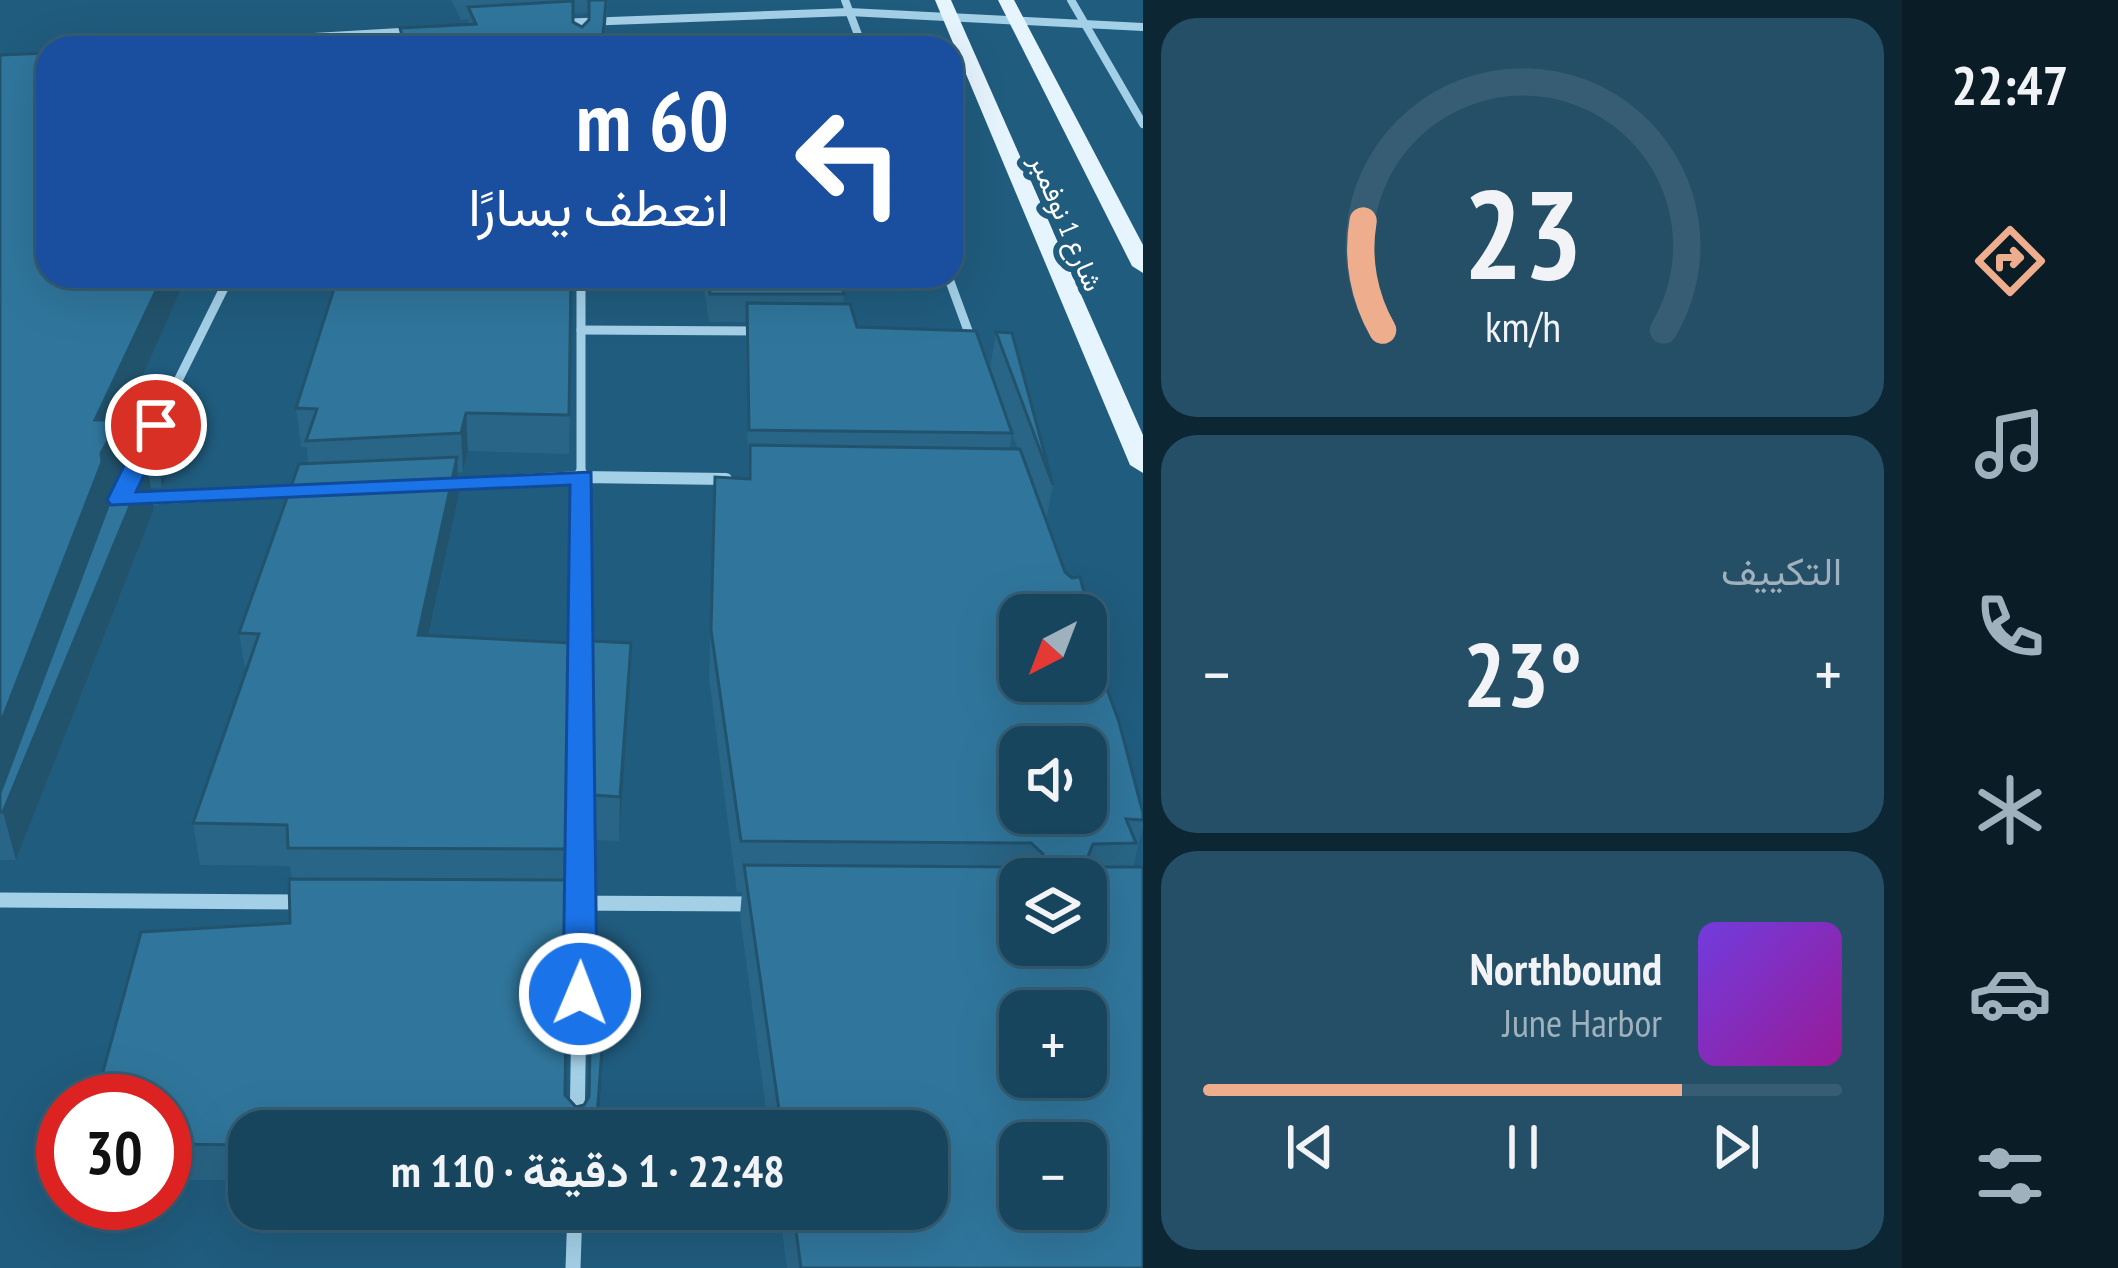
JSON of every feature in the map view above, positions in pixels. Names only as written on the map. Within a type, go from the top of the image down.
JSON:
[{"type":"main road","name":"شارع 1 نوفمبر","points":[[1006,0],[1143,266]]},
{"type":"main road","name":"شارع 1 نوفمبر","points":[[946,8],[958,36]]},
{"type":"main road","name":"شارع 1 نوفمبر","points":[[963,47],[1143,465]]},
{"type":"street","points":[[845,0],[858,36]]},
{"type":"street","points":[[1071,0],[1143,124]]},
{"type":"street","points":[[534,24],[946,8],[1017,23],[1143,27]]},
{"type":"street","points":[[580,21],[580,34]]},
{"type":"street","points":[[332,36],[418,31]]},
{"type":"street","points":[[149,439],[224,288]]},
{"type":"street","points":[[577,1110],[582,903],[581,288]]},
{"type":"street","points":[[952,288],[976,352]]},
{"type":"street","points":[[581,330],[764,331]]},
{"type":"street","points":[[946,332],[969,332]]},
{"type":"street","points":[[420,485],[582,477],[744,479]]},
{"type":"street","points":[[119,500],[304,491]]},
{"type":"street","points":[[0,901],[326,902]]},
{"type":"street","points":[[536,903],[766,904]]},
{"type":"street","points":[[573,1268],[574,1230]]},
{"type":"building","points":[[589,0],[606,0],[603,36],[402,36],[400,28],[476,24],[468,7],[573,1],[573,22],[582,27],[589,20]]},
{"type":"building","points":[[36,54],[36,288],[157,288],[95,420],[120,420],[101,453],[102,462],[0,725],[0,55]]},
{"type":"building","points":[[334,288],[571,288],[569,415],[466,413],[461,433],[306,441],[317,409],[296,408]]},
{"type":"building","points":[[709,288],[842,288],[844,294],[710,294]]},
{"type":"building","points":[[747,303],[850,304],[857,327],[976,331],[1012,433],[749,430]]},
{"type":"building","points":[[996,332],[1012,333],[1053,485]]},
{"type":"building","points":[[140,419],[165,420],[155,443],[131,444]]},
{"type":"building","points":[[750,445],[1020,449],[1065,572],[1080,577],[1084,594],[999,594],[999,702],[1107,702],[1107,689],[1143,813],[1143,820],[1126,819],[1136,843],[1093,844],[1087,858],[1042,858],[1031,843],[741,841],[711,630],[715,477],[750,479]]},
{"type":"building","points":[[457,457],[418,635],[571,643],[569,849],[288,848],[287,825],[193,823],[259,634],[239,633],[299,464]]},
{"type":"building","points":[[147,465],[0,812],[0,793],[123,466]]},
{"type":"building","points":[[592,641],[631,643],[620,797],[594,795]]},
{"type":"building","points":[[744,865],[999,867],[999,966],[1107,966],[1107,867],[1143,867],[1143,1268],[801,1268],[796,1230],[948,1230],[948,1110],[779,1110]]},
{"type":"building","points":[[289,879],[568,880],[565,1095],[576,1107],[584,1105],[589,1096],[592,951],[609,952],[598,1110],[228,1110],[228,1145],[192,1144],[192,1074],[102,1074],[141,932],[290,923]]},
{"type":"route","points":[[156,425],[119,500],[582,477],[580,994]]}]
